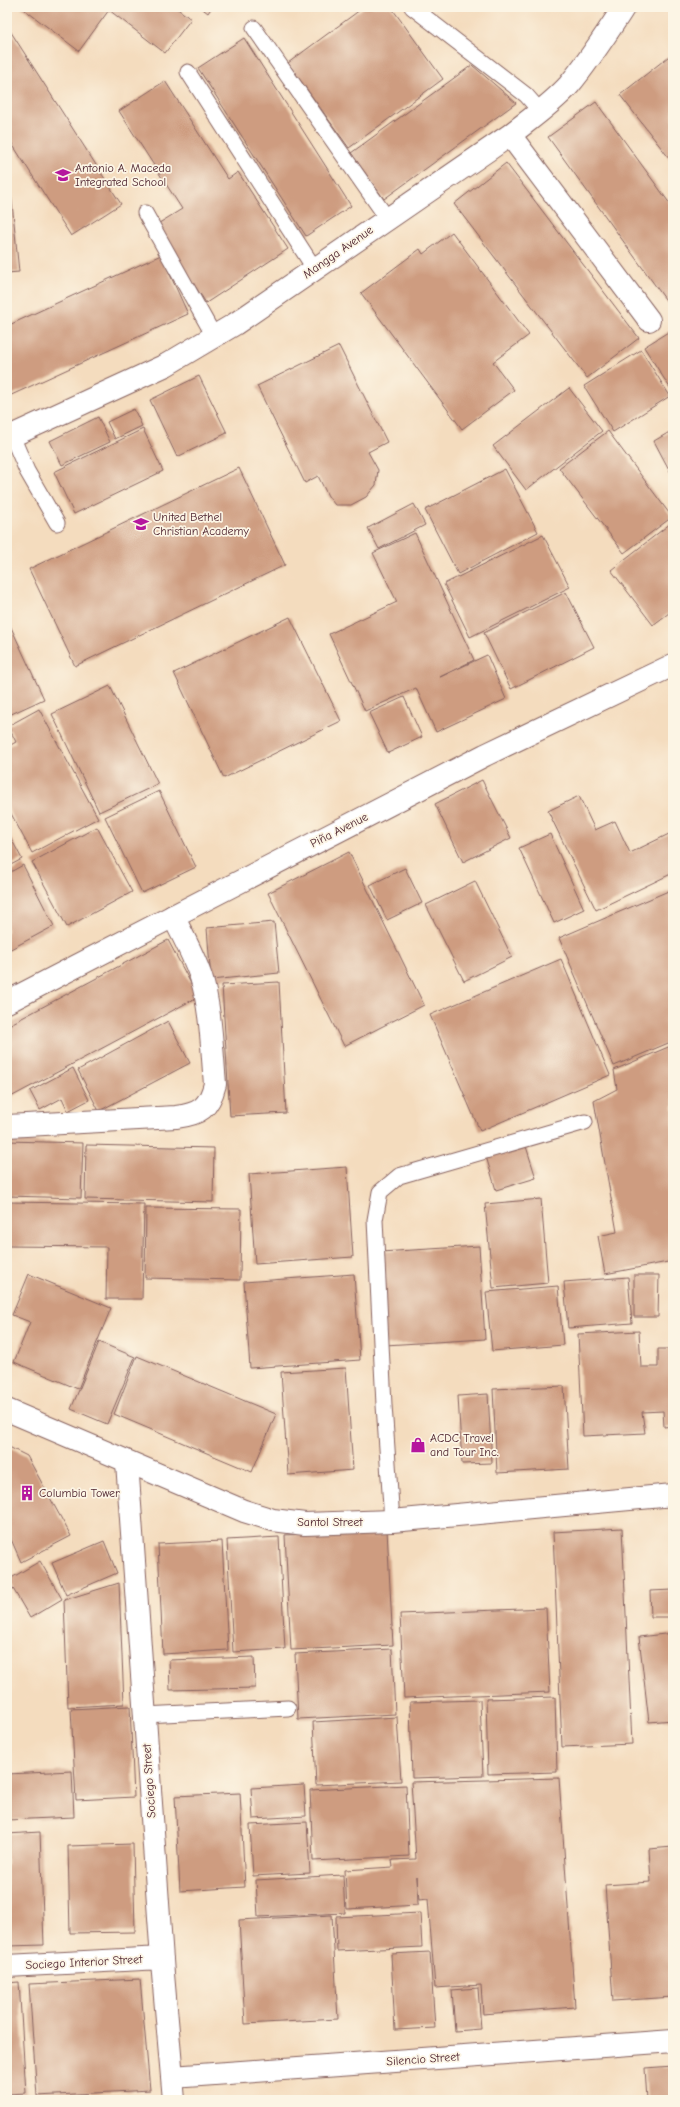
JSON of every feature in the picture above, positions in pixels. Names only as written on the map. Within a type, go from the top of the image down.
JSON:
[{"type":"street","name":"Mangga Avenue","points":[[9,437],[166,365],[235,324],[314,268],[510,135],[568,86],[598,46],[624,7]]},
{"type":"street","points":[[510,135],[649,320]]},
{"type":"street","name":"Piña Avenue","points":[[7,1002],[485,755],[673,665]]},
{"type":"street","points":[[7,1126],[176,1117],[190,1115],[201,1110],[212,1098],[215,1084],[205,994],[201,978],[189,947],[173,916]]},
{"type":"street","name":"Santol Street","points":[[7,1410],[244,1511],[273,1520],[305,1524],[392,1521],[673,1495]]},
{"type":"street","name":"Sociego Street","points":[[127,1462],[144,1715],[174,2100]]},
{"type":"street","name":"Sociego Interior Street","points":[[7,1966],[162,1958]]},
{"type":"street","name":"Silencio Street","points":[[172,2077],[673,2041]]},
{"type":"lane","points":[[412,7],[526,95],[540,111]]},
{"type":"lane","points":[[254,28],[387,218]]},
{"type":"lane","points":[[188,72],[314,268]]},
{"type":"lane","points":[[145,213],[214,336]]},
{"type":"lane","points":[[9,437],[57,523]]},
{"type":"lane","points":[[392,1521],[384,1405],[375,1220],[380,1192],[399,1176],[585,1122]]},
{"type":"lane","points":[[144,1715],[288,1708]]},
{"type":"building","points":[[21,7],[175,7],[191,19],[165,53],[109,10],[79,51]]},
{"type":"building","points":[[200,7],[212,7],[208,13]]},
{"type":"building","points":[[364,7],[391,7],[443,79],[349,148],[288,63]]},
{"type":"building","points":[[7,26],[121,204],[71,236],[7,136]]},
{"type":"building","points":[[244,38],[351,206],[306,236],[198,68]]},
{"type":"building","points":[[673,53],[673,163],[620,95]]},
{"type":"building","points":[[472,65],[516,103],[384,199],[351,153]]},
{"type":"building","points":[[165,81],[228,179],[238,172],[288,249],[206,303],[156,225],[182,209],[119,111]]},
{"type":"building","points":[[596,102],[673,208],[673,310],[548,137]]},
{"type":"building","points":[[506,163],[639,338],[587,378],[454,204]]},
{"type":"building","points":[[7,183],[10,183],[19,272],[7,273]]},
{"type":"building","points":[[452,232],[529,335],[493,362],[514,390],[462,429],[361,293],[420,249],[423,254]]},
{"type":"building","points":[[161,255],[188,314],[7,397],[7,326]]},
{"type":"building","points":[[673,329],[673,390],[672,391],[644,347]]},
{"type":"building","points":[[339,346],[387,442],[368,452],[378,470],[376,485],[366,497],[351,505],[335,505],[328,496],[318,476],[305,483],[257,386]]},
{"type":"building","points":[[641,350],[670,396],[613,432],[584,386]]},
{"type":"building","points":[[199,376],[227,433],[177,457],[150,400]]},
{"type":"building","points":[[569,388],[602,431],[526,490],[493,446]]},
{"type":"building","points":[[134,409],[142,426],[115,439],[107,422]]},
{"type":"building","points":[[98,417],[110,442],[62,465],[50,441]]},
{"type":"building","points":[[143,429],[163,471],[74,514],[54,472]]},
{"type":"building","points":[[673,430],[673,477],[654,441]]},
{"type":"building","points":[[608,431],[672,517],[624,553],[559,468]]},
{"type":"building","points":[[239,468],[285,565],[75,666],[29,569]]},
{"type":"building","points":[[505,469],[538,532],[458,574],[425,510]]},
{"type":"building","points":[[414,504],[425,525],[379,549],[368,528]]},
{"type":"building","points":[[671,523],[673,526],[673,610],[653,625],[611,570]]},
{"type":"building","points":[[415,533],[474,660],[440,677],[487,655],[506,699],[436,732],[416,688],[365,711],[329,634],[397,602],[373,553]]},
{"type":"building","points":[[543,535],[570,587],[470,637],[444,584]]},
{"type":"building","points":[[566,592],[594,647],[511,689],[484,633]]},
{"type":"building","points":[[290,617],[341,721],[224,778],[174,673]]},
{"type":"building","points":[[9,623],[44,699],[7,716],[7,624]]},
{"type":"building","points":[[110,686],[158,784],[99,812],[52,714]]},
{"type":"building","points":[[404,697],[422,737],[388,753],[369,713]]},
{"type":"building","points":[[39,709],[98,818],[32,853],[7,806],[7,747],[16,742],[8,726]]},
{"type":"building","points":[[482,780],[511,838],[463,862],[435,804]]},
{"type":"building","points":[[159,791],[196,867],[142,893],[105,817]]},
{"type":"building","points":[[579,796],[595,830],[615,821],[630,853],[673,832],[673,873],[596,910],[548,811]]},
{"type":"building","points":[[97,827],[132,892],[67,927],[32,862]]},
{"type":"building","points":[[7,831],[22,859],[7,867]]},
{"type":"building","points":[[550,834],[584,909],[554,923],[519,848]]},
{"type":"building","points":[[349,852],[424,1005],[344,1046],[268,893]]},
{"type":"building","points":[[23,865],[54,926],[7,951],[7,874]]},
{"type":"building","points":[[405,868],[422,903],[387,920],[370,885]]},
{"type":"building","points":[[475,881],[512,957],[464,981],[426,905]]},
{"type":"building","points":[[673,889],[673,1041],[614,1066],[559,938]]},
{"type":"building","points":[[274,922],[279,973],[211,980],[207,928]]},
{"type":"building","points":[[168,940],[198,997],[7,1099],[7,1026]]},
{"type":"building","points":[[561,959],[610,1075],[480,1131],[430,1015]]},
{"type":"building","points":[[279,982],[286,1113],[230,1116],[222,985]]},
{"type":"building","points":[[168,1021],[190,1063],[99,1111],[78,1070]]},
{"type":"building","points":[[673,1045],[673,1261],[605,1274],[598,1236],[617,1232],[594,1101],[617,1089],[614,1070]]},
{"type":"building","points":[[73,1068],[89,1100],[68,1111],[62,1098],[40,1110],[30,1091]]},
{"type":"building","points":[[524,1140],[536,1178],[496,1190],[485,1153]]},
{"type":"building","points":[[7,1141],[83,1143],[81,1198],[7,1196]]},
{"type":"building","points":[[86,1145],[214,1148],[213,1202],[85,1199]]},
{"type":"building","points":[[347,1167],[353,1257],[255,1264],[249,1174]]},
{"type":"building","points":[[541,1199],[548,1283],[493,1288],[485,1204]]},
{"type":"building","points":[[7,1202],[144,1204],[142,1299],[106,1299],[107,1247],[7,1246]]},
{"type":"building","points":[[146,1208],[241,1209],[240,1280],[145,1278]]},
{"type":"building","points":[[479,1246],[485,1339],[385,1345],[380,1252]]},
{"type":"building","points":[[29,1274],[111,1308],[78,1389],[14,1362],[30,1322],[12,1315]]},
{"type":"building","points":[[354,1274],[360,1360],[250,1368],[244,1282]]},
{"type":"building","points":[[634,1275],[659,1275],[658,1317],[634,1317]]},
{"type":"building","points":[[628,1277],[632,1323],[568,1328],[564,1282]]},
{"type":"building","points":[[558,1286],[563,1345],[492,1351],[486,1292]]},
{"type":"building","points":[[639,1331],[641,1367],[658,1367],[658,1349],[673,1349],[673,1426],[664,1427],[663,1411],[642,1412],[645,1433],[583,1436],[578,1334]]},
{"type":"building","points":[[99,1342],[135,1357],[107,1424],[71,1409]]},
{"type":"building","points":[[137,1356],[276,1414],[252,1472],[114,1414]]},
{"type":"building","points":[[346,1368],[353,1470],[288,1475],[281,1372]]},
{"type":"building","points":[[564,1386],[569,1469],[497,1473],[493,1389]]},
{"type":"building","points":[[488,1394],[492,1463],[462,1464],[458,1396]]},
{"type":"building","name":"Columbia Tower","points":[[7,1446],[27,1456],[71,1536],[21,1562],[7,1530]]},
{"type":"building","points":[[622,1528],[632,1744],[562,1747],[553,1532]]},
{"type":"building","points":[[387,1530],[393,1645],[291,1650],[285,1535]]},
{"type":"building","points":[[279,1537],[285,1649],[233,1652],[227,1540]]},
{"type":"building","points":[[104,1541],[117,1573],[66,1595],[52,1563]]},
{"type":"building","points":[[222,1541],[228,1650],[163,1654],[158,1544]]},
{"type":"building","points":[[40,1561],[62,1599],[30,1618],[8,1580]]},
{"type":"building","points":[[119,1583],[124,1704],[68,1707],[64,1600]]},
{"type":"building","points":[[673,1590],[673,1617],[651,1617],[650,1591]]},
{"type":"building","points":[[546,1608],[550,1692],[404,1698],[400,1614]]},
{"type":"building","points":[[673,1633],[673,1720],[649,1722],[639,1637]]},
{"type":"building","points":[[392,1649],[395,1714],[298,1719],[295,1654]]},
{"type":"building","points":[[254,1657],[255,1688],[170,1690],[169,1660]]},
{"type":"building","points":[[555,1697],[557,1772],[488,1774],[486,1699]]},
{"type":"building","points":[[480,1700],[483,1776],[412,1778],[410,1702]]},
{"type":"building","points":[[130,1706],[134,1797],[76,1800],[71,1709]]},
{"type":"building","points":[[397,1717],[401,1781],[316,1785],[313,1722]]},
{"type":"building","points":[[72,1771],[74,1817],[7,1820],[7,1774]]},
{"type":"building","points":[[559,1778],[575,2007],[483,2014],[481,1985],[435,1988],[428,1899],[419,1900],[417,1877],[418,1905],[347,1909],[345,1870],[393,1867],[392,1860],[416,1859],[411,1782]]},
{"type":"building","points":[[304,1785],[306,1816],[253,1819],[251,1788]]},
{"type":"building","points":[[406,1785],[409,1856],[313,1861],[310,1790]]},
{"type":"building","points":[[240,1793],[245,1887],[180,1891],[175,1796]]},
{"type":"building","points":[[307,1822],[310,1873],[253,1876],[250,1825]]},
{"type":"building","points":[[40,1832],[44,1945],[7,1946],[7,1834]]},
{"type":"building","points":[[133,1844],[135,1932],[70,1933],[68,1846]]},
{"type":"building","points":[[673,1847],[673,1997],[613,2001],[605,1885],[651,1882],[649,1849]]},
{"type":"building","points":[[343,1875],[345,1913],[258,1917],[256,1880]]},
{"type":"building","points":[[420,1913],[422,1947],[337,1951],[336,1917]]},
{"type":"building","points":[[332,1915],[338,2019],[245,2024],[239,1920]]},
{"type":"building","points":[[430,1952],[435,2028],[395,2030],[391,1954]]},
{"type":"building","points":[[140,1979],[150,2090],[37,2096],[29,1984]]},
{"type":"building","points":[[19,1982],[26,2093],[7,2094],[7,1983]]},
{"type":"building","points":[[478,1988],[481,2029],[455,2031],[452,1990]]},
{"type":"building","points":[[673,2066],[673,2100],[647,2100],[645,2068]]},
{"type":"place","name":"Antonio A. Maceda Integrated School","points":[[63,175]]},
{"type":"place","name":"United Bethel Christian Academy","points":[[141,524]]},
{"type":"place","name":"ACDC Travel and Tour Inc.","points":[[418,1445]]},
{"type":"place","name":"Columbia Tower","points":[[27,1493]]}]
